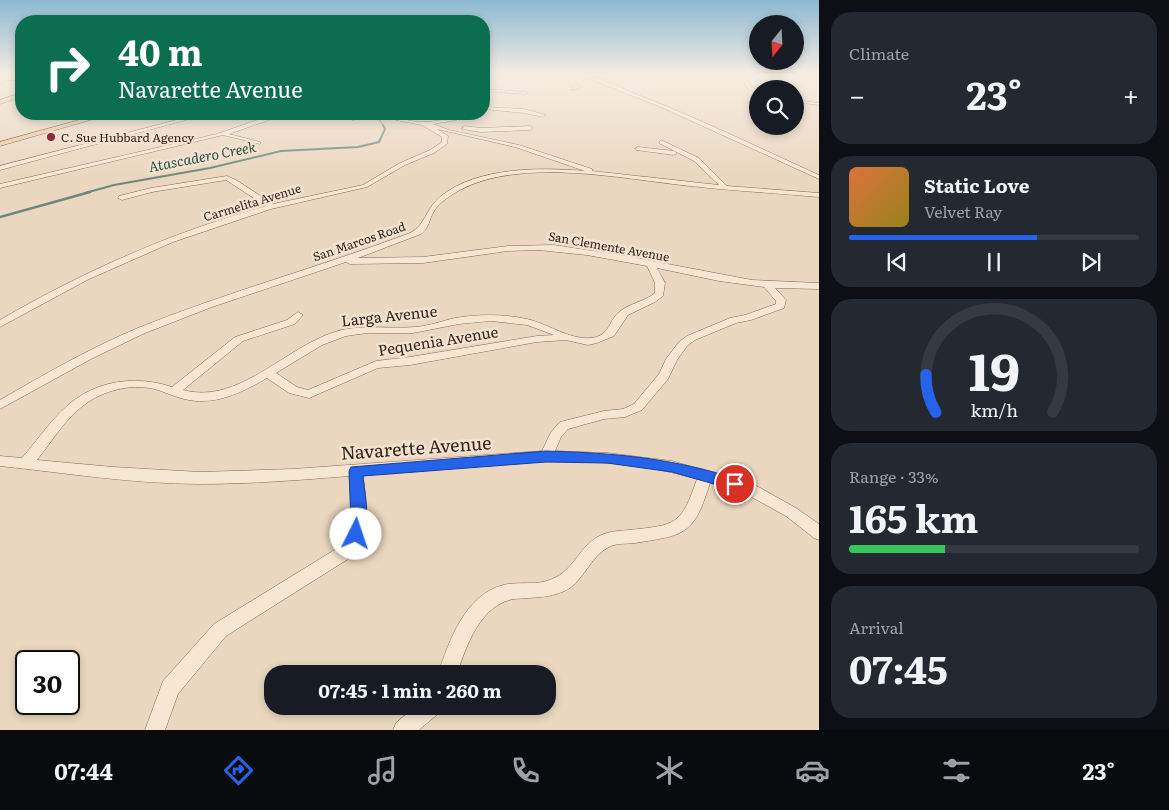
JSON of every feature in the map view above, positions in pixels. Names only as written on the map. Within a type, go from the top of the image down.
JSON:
[{"type":"main road","points":[[0,144],[86,120]]},
{"type":"street","points":[[505,109],[534,110]]},
{"type":"street","points":[[670,109],[819,177]]},
{"type":"street","points":[[524,110],[543,115]]},
{"type":"street","points":[[0,168],[182,120]]},
{"type":"street","points":[[0,186],[222,134],[262,120]]},
{"type":"street","points":[[403,120],[517,146],[606,175]]},
{"type":"street","points":[[424,124],[450,120]]},
{"type":"street","points":[[444,122],[456,127],[482,130],[530,128]]},
{"type":"street","name":"Carmelita Avenue","points":[[0,324],[36,301],[139,253],[232,218],[272,206],[364,186],[405,162],[442,146],[446,141],[445,136],[424,124]]},
{"type":"street","points":[[222,134],[258,143]]},
{"type":"street","points":[[661,142],[690,154],[700,161],[724,188]]},
{"type":"street","points":[[638,149],[663,151],[700,161]]},
{"type":"street","name":"San Marcos Road","points":[[0,405],[71,363],[141,331],[206,306],[418,233],[426,226],[431,211],[443,197],[462,186],[484,178],[532,172],[606,175],[724,188],[819,195]]},
{"type":"street","points":[[122,198],[152,190],[227,178],[272,206]]},
{"type":"street","name":"San Clemente Avenue","points":[[336,262],[426,260],[495,249],[528,246],[575,250],[767,285],[819,286]]},
{"type":"street","name":"Larga Avenue","points":[[25,464],[66,412],[92,394],[127,384],[145,384],[191,396],[210,397],[268,373],[285,360],[318,342],[339,334],[423,329],[479,318],[514,320],[538,325],[564,338],[588,341],[603,338],[613,332],[622,314],[657,297],[661,289],[650,265]]},
{"type":"street","points":[[546,456],[556,435],[564,426],[604,415],[625,412],[638,407],[664,376],[672,359],[683,344],[691,338],[734,320],[747,318],[781,306],[781,300],[767,285]]},
{"type":"street","points":[[174,391],[239,339],[292,322],[298,315]]},
{"type":"street","name":"Pequenia Avenue","points":[[268,373],[293,390],[309,394],[376,365],[410,362],[537,339],[564,338]]},
{"type":"street","name":"Navarette Avenue","points":[[0,461],[112,473],[200,478],[356,471],[546,456],[616,459],[672,466],[750,489],[791,512],[819,533]]},
{"type":"street","points":[[155,730],[170,688],[220,630],[342,554],[351,545],[359,523],[356,471]]},
{"type":"street","points":[[451,665],[472,620],[489,601],[514,591],[537,592],[563,583],[577,571],[595,547],[607,540],[669,531],[681,527],[693,513],[704,476]]},
{"type":"street","points":[[403,730],[421,715]]},
{"type":"waterway","name":"Atascadero Creek","points":[[380,120],[384,127]]},
{"type":"waterway","name":"Atascadero Creek","points":[[85,193],[114,185],[210,168],[281,151],[358,147],[379,142],[385,129],[384,127]]},
{"type":"waterway","name":"Atascadero Creek","points":[[0,217],[90,192]]},
{"type":"place","name":"C. Sue Hubbard Agency","points":[[51,137]]},
{"type":"route","points":[[356,534],[359,523],[356,471],[546,456],[607,458],[672,466],[735,484]]}]
